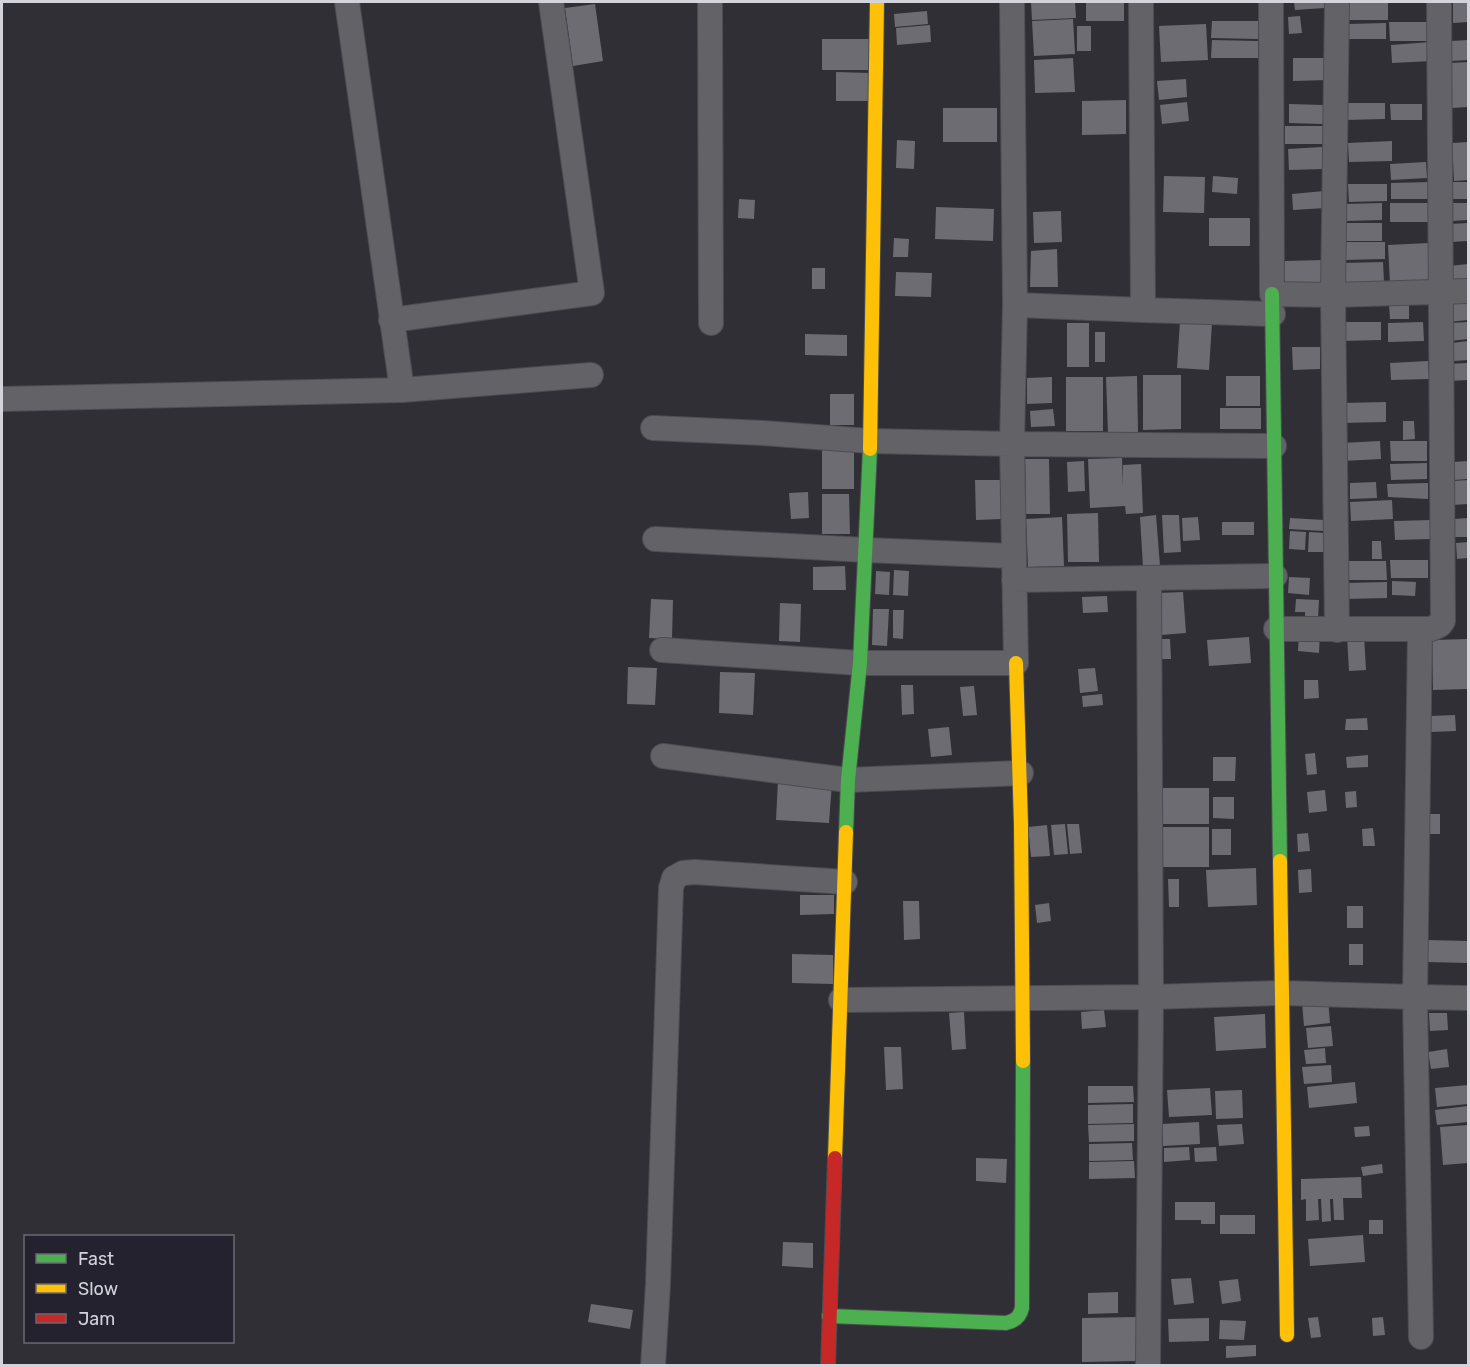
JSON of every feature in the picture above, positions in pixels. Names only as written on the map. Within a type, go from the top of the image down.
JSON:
[{"type":"street","points":[[347,2],[402,390]]},
{"type":"street","points":[[391,320],[592,293],[551,2]]},
{"type":"street","points":[[710,2],[711,323]]},
{"type":"street","points":[[828,1365],[848,780],[860,663],[870,441],[877,2]]},
{"type":"street","points":[[829,1316],[1006,1323],[1018,1319],[1022,1308],[1024,998],[1021,772],[1013,556],[1012,444],[1015,306],[1012,2]]},
{"type":"street","points":[[1141,2],[1143,310]]},
{"type":"street","points":[[1271,2],[1275,576],[1287,1335]]},
{"type":"street","points":[[1337,2],[1333,295],[1337,630]]},
{"type":"street","points":[[1276,629],[1431,629],[1440,626],[1443,621],[1439,2]]},
{"type":"street","points":[[1015,306],[1143,310],[1272,304],[1333,295],[1468,291]]},
{"type":"street","points":[[2,399],[402,390],[591,375]]},
{"type":"street","points":[[653,428],[870,441],[1274,446]]},
{"type":"street","points":[[655,539],[1013,556]]},
{"type":"street","points":[[1014,580],[1275,576]]},
{"type":"street","points":[[1148,1365],[1151,997],[1149,578]]},
{"type":"street","points":[[1420,629],[1415,997],[1421,1337]]},
{"type":"street","points":[[662,650],[860,663],[1016,663]]},
{"type":"street","points":[[663,756],[848,780],[1021,772]]},
{"type":"street","points":[[653,1365],[671,888],[674,878],[682,873],[695,872],[845,882]]},
{"type":"street","points":[[841,1000],[1151,997],[1282,993],[1468,998]]},
{"type":"building","points":[[1031,2],[1075,2],[1076,18],[1032,20]]},
{"type":"building","points":[[1086,2],[1124,2],[1124,21],[1086,21]]},
{"type":"building","points":[[1294,2],[1324,2],[1324,8],[1295,10]]},
{"type":"building","points":[[1349,2],[1388,2],[1388,20],[1349,20]]},
{"type":"building","points":[[1453,2],[1468,2],[1468,22],[1453,23]]},
{"type":"building","points":[[595,4],[603,61],[573,66],[565,8]]},
{"type":"building","points":[[927,11],[928,24],[895,27],[894,14]]},
{"type":"building","points":[[1300,16],[1302,33],[1289,34],[1288,17]]},
{"type":"building","points":[[1073,19],[1075,54],[1034,56],[1032,21]]},
{"type":"building","points":[[1212,21],[1258,21],[1258,39],[1211,38]]},
{"type":"building","points":[[1389,22],[1429,22],[1429,41],[1390,41]]},
{"type":"building","points":[[1386,23],[1386,39],[1348,39],[1348,24]]},
{"type":"building","points":[[1206,24],[1208,60],[1161,62],[1159,26]]},
{"type":"building","points":[[930,25],[931,42],[897,45],[896,28]]},
{"type":"building","points":[[1077,26],[1091,26],[1091,51],[1077,51]]},
{"type":"building","points":[[822,39],[869,39],[869,70],[822,70]]},
{"type":"building","points":[[1212,40],[1258,41],[1258,58],[1211,58]]},
{"type":"building","points":[[1468,40],[1468,60],[1451,61],[1451,41]]},
{"type":"building","points":[[1431,42],[1432,61],[1392,63],[1391,45]]},
{"type":"building","points":[[1073,58],[1075,92],[1035,93],[1034,60]]},
{"type":"building","points":[[1293,58],[1329,58],[1329,80],[1293,81]]},
{"type":"building","points":[[1468,62],[1468,107],[1452,108],[1450,63]]},
{"type":"building","points":[[836,72],[870,73],[870,101],[836,101]]},
{"type":"building","points":[[1186,79],[1187,97],[1159,100],[1157,81]]},
{"type":"building","points":[[1126,100],[1126,134],[1082,135],[1082,101]]},
{"type":"building","points":[[1187,102],[1189,121],[1162,124],[1160,105]]},
{"type":"building","points":[[1344,103],[1385,103],[1385,119],[1344,120]]},
{"type":"building","points":[[1289,104],[1324,105],[1323,124],[1289,123]]},
{"type":"building","points":[[1390,104],[1422,104],[1422,120],[1391,120]]},
{"type":"building","points":[[943,108],[997,108],[997,142],[943,142]]},
{"type":"building","points":[[1285,126],[1323,126],[1324,144],[1285,144]]},
{"type":"building","points":[[897,140],[915,141],[914,169],[896,168]]},
{"type":"building","points":[[1392,141],[1392,161],[1349,162],[1348,143]]},
{"type":"building","points":[[1468,142],[1468,180],[1454,181],[1452,143]]},
{"type":"building","points":[[1322,147],[1323,169],[1289,170],[1288,149]]},
{"type":"building","points":[[1426,162],[1427,178],[1391,180],[1390,164]]},
{"type":"building","points":[[1164,176],[1205,177],[1204,213],[1163,212]]},
{"type":"building","points":[[1213,176],[1238,178],[1237,194],[1212,192]]},
{"type":"building","points":[[1431,182],[1431,199],[1391,199],[1391,183]]},
{"type":"building","points":[[1452,182],[1468,182],[1468,199],[1453,199]]},
{"type":"building","points":[[1348,184],[1387,184],[1387,201],[1349,202]]},
{"type":"building","points":[[1324,191],[1325,208],[1293,210],[1292,194]]},
{"type":"building","points":[[739,199],[755,200],[754,219],[738,218]]},
{"type":"building","points":[[1382,203],[1382,220],[1345,221],[1345,204]]},
{"type":"building","points":[[1390,203],[1430,203],[1430,222],[1390,222]]},
{"type":"building","points":[[1451,203],[1468,203],[1468,220],[1452,221]]},
{"type":"building","points":[[936,207],[994,209],[993,241],[935,239]]},
{"type":"building","points":[[1061,211],[1062,242],[1034,243],[1033,212]]},
{"type":"building","points":[[1209,218],[1250,218],[1250,246],[1209,246]]},
{"type":"building","points":[[1344,223],[1382,223],[1382,241],[1344,241]]},
{"type":"building","points":[[1468,223],[1468,241],[1451,242],[1450,224]]},
{"type":"building","points":[[894,238],[909,239],[908,257],[893,257]]},
{"type":"building","points":[[1344,242],[1385,242],[1385,259],[1344,260]]},
{"type":"building","points":[[1429,243],[1431,283],[1390,284],[1388,245]]},
{"type":"building","points":[[1057,249],[1058,287],[1030,287],[1031,251]]},
{"type":"building","points":[[1324,260],[1325,285],[1285,287],[1284,261]]},
{"type":"building","points":[[1383,262],[1384,282],[1343,283],[1342,263]]},
{"type":"building","points":[[1468,264],[1468,284],[1451,286],[1449,266]]},
{"type":"building","points":[[812,268],[825,268],[825,289],[812,289]]},
{"type":"building","points":[[896,272],[932,273],[931,297],[895,296]]},
{"type":"building","points":[[1468,300],[1468,320],[1448,322],[1446,302]]},
{"type":"building","points":[[1389,304],[1409,304],[1409,319],[1390,319]]},
{"type":"building","points":[[1180,321],[1212,323],[1209,370],[1177,368]]},
{"type":"building","points":[[1341,322],[1381,322],[1381,340],[1341,341]]},
{"type":"building","points":[[1423,322],[1424,341],[1388,342],[1388,323]]},
{"type":"building","points":[[1468,322],[1468,339],[1450,341],[1449,323]]},
{"type":"building","points":[[1067,323],[1089,323],[1089,367],[1067,367]]},
{"type":"building","points":[[1095,332],[1105,332],[1105,362],[1095,362]]},
{"type":"building","points":[[805,334],[847,335],[847,356],[805,355]]},
{"type":"building","points":[[1468,341],[1468,360],[1454,361],[1452,343]]},
{"type":"building","points":[[1292,347],[1320,347],[1320,369],[1293,370]]},
{"type":"building","points":[[1428,361],[1429,379],[1391,380],[1390,363]]},
{"type":"building","points":[[1468,363],[1468,380],[1449,381],[1448,364]]},
{"type":"building","points":[[1143,375],[1181,375],[1181,429],[1143,430]]},
{"type":"building","points":[[1137,376],[1138,433],[1108,434],[1106,377]]},
{"type":"building","points":[[1226,376],[1260,376],[1260,406],[1226,406]]},
{"type":"building","points":[[1052,377],[1052,403],[1027,404],[1027,378]]},
{"type":"building","points":[[1066,377],[1103,377],[1103,431],[1066,431]]},
{"type":"building","points":[[830,394],[854,394],[854,425],[830,425]]},
{"type":"building","points":[[1386,402],[1386,422],[1341,423],[1341,403]]},
{"type":"building","points":[[1220,408],[1261,408],[1261,429],[1220,429]]},
{"type":"building","points":[[1053,409],[1055,426],[1031,427],[1030,411]]},
{"type":"building","points":[[1403,421],[1414,421],[1415,439],[1403,440]]},
{"type":"building","points":[[1380,441],[1381,459],[1343,461],[1342,443]]},
{"type":"building","points":[[1390,441],[1427,441],[1427,461],[1391,461]]},
{"type":"building","points":[[822,450],[854,451],[854,489],[822,489]]},
{"type":"building","points":[[1122,458],[1123,487],[1123,465],[1141,464],[1143,513],[1126,514],[1125,506],[1090,508],[1088,459]]},
{"type":"building","points":[[1025,459],[1049,459],[1050,514],[1026,514]]},
{"type":"building","points":[[1084,461],[1085,491],[1068,492],[1067,462]]},
{"type":"building","points":[[1468,461],[1468,479],[1454,480],[1453,462]]},
{"type":"building","points":[[1427,463],[1427,479],[1391,480],[1390,464]]},
{"type":"building","points":[[975,480],[1001,480],[1002,519],[976,520]]},
{"type":"building","points":[[1468,480],[1468,504],[1453,505],[1452,481]]},
{"type":"building","points":[[1376,482],[1377,498],[1350,499],[1350,483]]},
{"type":"building","points":[[1428,483],[1428,499],[1388,497],[1387,484]]},
{"type":"building","points":[[808,492],[809,518],[791,519],[789,493]]},
{"type":"building","points":[[822,494],[849,494],[850,534],[822,534]]},
{"type":"building","points":[[1392,500],[1393,519],[1351,521],[1350,502]]},
{"type":"building","points":[[1098,513],[1099,562],[1068,562],[1067,514]]},
{"type":"building","points":[[1156,515],[1160,566],[1143,567],[1140,517]]},
{"type":"building","points":[[1162,515],[1179,515],[1181,552],[1164,553]]},
{"type":"building","points":[[1062,517],[1064,566],[1028,567],[1026,519]]},
{"type":"building","points":[[1198,517],[1200,540],[1183,541],[1182,518]]},
{"type":"building","points":[[1290,518],[1324,520],[1323,531],[1289,529]]},
{"type":"building","points":[[1468,518],[1468,537],[1455,537],[1454,519]]},
{"type":"building","points":[[1432,520],[1432,539],[1395,540],[1394,521]]},
{"type":"building","points":[[1222,522],[1254,522],[1254,535],[1222,535]]},
{"type":"building","points":[[1290,531],[1306,532],[1305,550],[1289,549]]},
{"type":"building","points":[[1309,532],[1325,533],[1324,552],[1308,552]]},
{"type":"building","points":[[1372,541],[1381,541],[1382,559],[1372,559]]},
{"type":"building","points":[[1468,542],[1468,558],[1457,559],[1456,543]]},
{"type":"building","points":[[1390,560],[1428,560],[1428,578],[1391,578]]},
{"type":"building","points":[[1347,561],[1386,561],[1387,580],[1347,580]]},
{"type":"building","points":[[845,566],[846,590],[813,590],[813,567]]},
{"type":"building","points":[[894,570],[909,571],[908,596],[893,595]]},
{"type":"building","points":[[876,571],[890,572],[889,595],[875,594]]},
{"type":"building","points":[[1289,577],[1310,578],[1309,595],[1288,593]]},
{"type":"building","points":[[1392,581],[1416,582],[1415,596],[1392,595]]},
{"type":"building","points":[[1387,582],[1387,598],[1345,599],[1345,583]]},
{"type":"building","points":[[1183,592],[1186,633],[1161,635],[1158,593]]},
{"type":"building","points":[[1107,596],[1108,612],[1083,613],[1082,597]]},
{"type":"building","points":[[651,599],[673,600],[672,639],[649,638]]},
{"type":"building","points":[[1296,599],[1319,600],[1318,619],[1305,618],[1305,612],[1295,612]]},
{"type":"building","points":[[780,603],[801,604],[800,642],[779,641]]},
{"type":"building","points":[[873,609],[889,609],[887,646],[872,645]]},
{"type":"building","points":[[893,610],[904,610],[903,639],[893,638]]},
{"type":"building","points":[[1299,630],[1320,632],[1319,653],[1298,651]]},
{"type":"building","points":[[1364,635],[1366,670],[1349,671],[1347,636]]},
{"type":"building","points":[[1249,637],[1251,663],[1209,666],[1207,640]]},
{"type":"building","points":[[1161,639],[1170,639],[1171,659],[1162,659]]},
{"type":"building","points":[[1468,639],[1468,689],[1433,690],[1432,640]]},
{"type":"building","points":[[628,667],[657,668],[655,705],[627,704]]},
{"type":"building","points":[[1095,668],[1098,691],[1080,693],[1078,669]]},
{"type":"building","points":[[720,672],[755,673],[753,715],[719,713]]},
{"type":"building","points":[[1304,680],[1318,680],[1319,698],[1304,699]]},
{"type":"building","points":[[901,685],[913,685],[914,714],[902,715]]},
{"type":"building","points":[[974,686],[977,715],[963,716],[960,687]]},
{"type":"building","points":[[1102,694],[1103,705],[1083,707],[1082,696]]},
{"type":"building","points":[[1455,715],[1456,731],[1431,732],[1430,716]]},
{"type":"building","points":[[1367,718],[1368,730],[1345,730],[1346,719]]},
{"type":"building","points":[[949,727],[952,755],[931,757],[928,729]]},
{"type":"building","points":[[1315,753],[1317,774],[1307,775],[1305,754]]},
{"type":"building","points":[[1368,755],[1368,767],[1347,768],[1346,757]]},
{"type":"building","points":[[1213,757],[1236,757],[1235,781],[1213,781]]},
{"type":"building","points":[[778,780],[832,783],[829,823],[776,820]]},
{"type":"building","points":[[1162,788],[1209,788],[1209,824],[1162,824]]},
{"type":"building","points":[[1325,790],[1327,811],[1309,813],[1307,792]]},
{"type":"building","points":[[1356,791],[1357,807],[1346,808],[1345,792]]},
{"type":"building","points":[[1213,797],[1234,797],[1234,819],[1213,818]]},
{"type":"building","points":[[1422,814],[1440,814],[1440,834],[1422,834]]},
{"type":"building","points":[[1065,824],[1068,854],[1054,855],[1051,825]]},
{"type":"building","points":[[1067,824],[1079,824],[1082,853],[1070,854]]},
{"type":"building","points":[[1047,825],[1050,856],[1031,857],[1028,827]]},
{"type":"building","points":[[1162,827],[1209,827],[1209,867],[1162,867]]},
{"type":"building","points":[[1373,828],[1375,846],[1363,846],[1362,829]]},
{"type":"building","points":[[1212,829],[1231,829],[1231,855],[1212,855]]},
{"type":"building","points":[[1308,833],[1310,851],[1298,852],[1297,834]]},
{"type":"building","points":[[1256,868],[1257,905],[1208,907],[1206,870]]},
{"type":"building","points":[[1311,869],[1312,892],[1299,893],[1298,870]]},
{"type":"building","points":[[1168,879],[1179,879],[1179,907],[1169,907]]},
{"type":"building","points":[[800,895],[834,895],[834,914],[800,915]]},
{"type":"building","points":[[903,901],[919,901],[920,939],[904,940]]},
{"type":"building","points":[[1049,903],[1051,921],[1037,923],[1035,905]]},
{"type":"building","points":[[1347,906],[1363,906],[1363,928],[1347,928]]},
{"type":"building","points":[[1427,940],[1468,941],[1468,963],[1427,962]]},
{"type":"building","points":[[1349,944],[1363,944],[1363,965],[1349,965]]},
{"type":"building","points":[[792,954],[833,955],[833,984],[792,983]]},
{"type":"building","points":[[1328,999],[1330,1023],[1304,1026],[1302,1002]]},
{"type":"building","points":[[1104,1010],[1106,1027],[1082,1029],[1081,1012]]},
{"type":"building","points":[[964,1012],[966,1049],[952,1050],[949,1013]]},
{"type":"building","points":[[1429,1013],[1447,1013],[1448,1030],[1430,1031]]},
{"type":"building","points":[[1265,1014],[1266,1048],[1216,1051],[1214,1017]]},
{"type":"building","points":[[1331,1026],[1333,1046],[1308,1048],[1306,1028]]},
{"type":"building","points":[[884,1047],[901,1047],[903,1089],[886,1090]]},
{"type":"building","points":[[1325,1048],[1326,1063],[1306,1064],[1304,1050]]},
{"type":"building","points":[[1447,1049],[1449,1067],[1431,1069],[1428,1052]]},
{"type":"building","points":[[1331,1065],[1332,1082],[1304,1084],[1302,1067]]},
{"type":"building","points":[[1355,1082],[1357,1103],[1309,1108],[1307,1087]]},
{"type":"building","points":[[1468,1085],[1468,1104],[1437,1107],[1435,1088]]},
{"type":"building","points":[[1088,1086],[1133,1086],[1134,1102],[1088,1103]]},
{"type":"building","points":[[1210,1088],[1212,1115],[1169,1117],[1167,1090]]},
{"type":"building","points":[[1242,1090],[1243,1118],[1216,1119],[1215,1091]]},
{"type":"building","points":[[1133,1104],[1133,1123],[1088,1124],[1088,1105]]},
{"type":"building","points":[[1468,1106],[1468,1122],[1437,1125],[1435,1110]]},
{"type":"building","points":[[1199,1122],[1200,1144],[1163,1146],[1162,1124]]},
{"type":"building","points":[[1134,1124],[1134,1141],[1089,1142],[1088,1125]]},
{"type":"building","points":[[1242,1124],[1244,1144],[1219,1146],[1217,1125]]},
{"type":"building","points":[[1468,1125],[1468,1163],[1443,1165],[1440,1127]]},
{"type":"building","points":[[1369,1126],[1370,1136],[1355,1137],[1354,1127]]},
{"type":"building","points":[[1132,1143],[1133,1160],[1089,1161],[1089,1144]]},
{"type":"building","points":[[1189,1147],[1190,1160],[1164,1162],[1164,1148]]},
{"type":"building","points":[[1216,1147],[1217,1161],[1195,1162],[1194,1148]]},
{"type":"building","points":[[976,1158],[1007,1159],[1006,1183],[976,1181]]},
{"type":"building","points":[[1134,1161],[1135,1178],[1089,1179],[1089,1162]]},
{"type":"building","points":[[1382,1164],[1383,1173],[1363,1176],[1361,1167]]},
{"type":"building","points":[[1361,1177],[1362,1198],[1343,1198],[1344,1220],[1334,1220],[1333,1199],[1330,1199],[1331,1221],[1322,1222],[1321,1199],[1318,1199],[1319,1220],[1306,1221],[1306,1199],[1301,1200],[1301,1179]]},
{"type":"building","points":[[1175,1202],[1215,1202],[1215,1224],[1201,1224],[1201,1220],[1175,1220]]},
{"type":"building","points":[[1220,1215],[1255,1215],[1255,1234],[1220,1234]]},
{"type":"building","points":[[1369,1220],[1383,1220],[1383,1234],[1369,1234]]},
{"type":"building","points":[[1363,1235],[1365,1262],[1310,1266],[1308,1239]]},
{"type":"building","points":[[783,1242],[813,1243],[813,1268],[782,1266]]},
{"type":"building","points":[[1191,1278],[1194,1303],[1174,1305],[1171,1279]]},
{"type":"building","points":[[1238,1279],[1241,1301],[1222,1304],[1219,1281]]},
{"type":"building","points":[[1118,1292],[1118,1313],[1088,1314],[1088,1293]]},
{"type":"building","points":[[591,1304],[633,1310],[630,1329],[588,1322]]},
{"type":"building","points":[[1136,1317],[1136,1361],[1082,1362],[1082,1318]]},
{"type":"building","points":[[1318,1317],[1321,1337],[1311,1338],[1308,1318]]},
{"type":"building","points":[[1383,1317],[1385,1335],[1373,1336],[1372,1318]]},
{"type":"building","points":[[1209,1318],[1209,1341],[1169,1342],[1168,1319]]},
{"type":"building","points":[[1220,1320],[1246,1321],[1244,1340],[1219,1339]]},
{"type":"building","points":[[1256,1345],[1256,1356],[1226,1358],[1226,1346]]},
{"type":"traffic: fast","points":[[1272,294],[1280,861]]},
{"type":"traffic: fast","points":[[846,832],[848,780],[860,663],[870,449]]},
{"type":"traffic: fast","points":[[829,1316],[1006,1323],[1018,1316],[1022,1308],[1023,1061]]},
{"type":"traffic: slow","points":[[870,449],[877,2]]},
{"type":"traffic: slow","points":[[1016,663],[1021,824],[1023,1061]]},
{"type":"traffic: slow","points":[[835,1158],[846,832]]},
{"type":"traffic: slow","points":[[1280,861],[1287,1335]]},
{"type":"traffic: jam","points":[[828,1366],[835,1158]]}]
